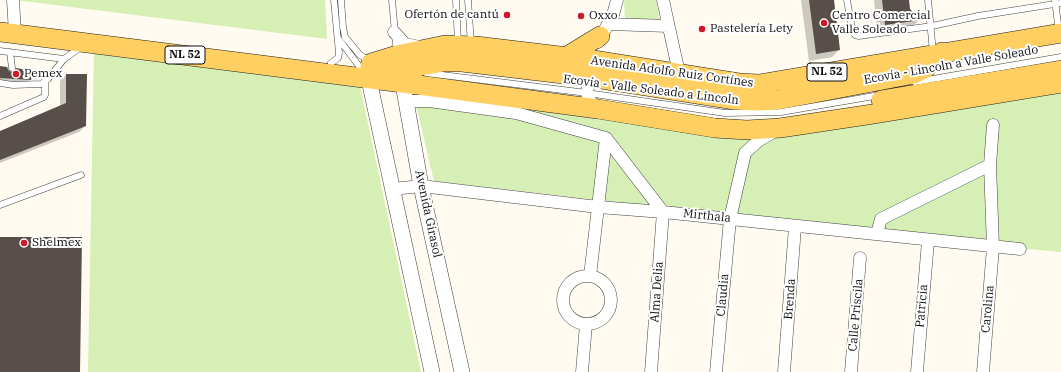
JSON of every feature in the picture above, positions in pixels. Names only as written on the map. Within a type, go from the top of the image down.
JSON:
[{"type":"main road","name":"Avenida Adolfo Ruiz Cortínes","points":[[7,27],[87,42],[374,71],[591,90],[716,128],[780,128],[1059,78]]},
{"type":"main road","points":[[7,27],[374,71],[426,64],[462,52],[591,90],[714,118],[751,120],[1059,78]]},
{"type":"main road","points":[[564,58],[605,30]]},
{"type":"main road","name":"Avenida Adolfo Ruiz Cortínes","points":[[591,90],[679,73],[739,83],[760,84],[938,52],[1060,33]]},
{"type":"main road","name":"Avenida Adolfo Ruiz Cortínes","points":[[374,71],[435,47],[462,52],[564,58],[591,90]]},
{"type":"main road","points":[[591,90],[734,100],[778,100],[914,74],[926,68],[937,59],[938,52]]},
{"type":"street","points":[[7,27],[13,0]]},
{"type":"street","points":[[591,90],[605,30],[616,6],[617,0]]},
{"type":"street","points":[[663,0],[679,73]]},
{"type":"street","points":[[605,30],[668,26]]},
{"type":"street","points":[[394,32],[405,44],[422,48],[435,47]]},
{"type":"street","points":[[374,71],[429,101],[516,113],[606,138],[663,212]]},
{"type":"street","points":[[374,71],[393,189],[432,372]]},
{"type":"street","name":"Avenida Girasol","points":[[374,71],[421,186],[462,372]]},
{"type":"street","name":"Carolina","points":[[983,372],[993,247],[990,165],[993,126]]},
{"type":"street","points":[[745,153],[758,141],[780,128]]},
{"type":"street","name":"Claudia","points":[[716,372],[730,219],[745,153],[753,129]]},
{"type":"street","points":[[590,276],[606,138]]},
{"type":"street","points":[[877,234],[880,219],[990,165]]},
{"type":"street","name":"Mirthala","points":[[393,189],[421,186],[598,207],[663,212],[795,227],[877,234],[928,241],[1020,249]]},
{"type":"street","name":"Alma Delia","points":[[651,372],[663,212]]},
{"type":"street","name":"Brenda","points":[[784,372],[795,227]]},
{"type":"street","name":"Patricia","points":[[916,372],[928,241]]},
{"type":"street","name":"Calle Priscila","points":[[851,372],[860,258]]},
{"type":"street","points":[[582,276],[590,276],[597,278],[607,286],[612,298],[609,312],[605,317],[593,323],[586,324],[571,318],[565,311],[563,302],[564,294],[570,283],[582,276]]},
{"type":"street","points":[[582,372],[586,324]]},
{"type":"lane","points":[[334,0],[339,53],[335,61],[374,71]]},
{"type":"lane","points":[[341,0],[344,33],[348,41],[374,71]]},
{"type":"lane","points":[[374,71],[394,32],[392,0]]},
{"type":"lane","points":[[456,0],[462,52]]},
{"type":"lane","points":[[462,52],[468,0]]},
{"type":"lane","points":[[848,0],[850,23],[856,35],[932,26],[978,16],[1057,3],[1060,33]]},
{"type":"lane","points":[[928,0],[938,52]]},
{"type":"lane","points":[[337,37],[374,71]]},
{"type":"lane","points":[[0,83],[13,82],[37,85],[45,82],[64,59],[87,42]]},
{"type":"lane","points":[[0,51],[64,59]]},
{"type":"lane","points":[[10,52],[12,68]]},
{"type":"lane","name":"Ecovía - Lincoln a Valle Soleado","points":[[912,83],[1061,57]]},
{"type":"lane","name":"Ecovía - Valle Soleado a Lincoln","points":[[591,90],[725,113],[781,112],[1061,63]]},
{"type":"lane","points":[[0,116],[44,97],[45,82]]},
{"type":"lane","name":"Ecovía - Lincoln a Valle Soleado","points":[[591,90],[735,108],[778,106],[880,88]]},
{"type":"lane","points":[[0,205],[81,175]]},
{"type":"green space","points":[[15,0],[325,0],[327,39]]},
{"type":"green space","points":[[624,0],[656,0],[660,23],[625,20]]},
{"type":"green space","points":[[94,49],[360,86],[421,372],[88,372]]},
{"type":"green space","points":[[1061,90],[1061,252],[975,244],[434,181],[413,92],[734,138]]},
{"type":"building","name":"Centro Comercial Valle Soleado","points":[[809,0],[834,0],[840,50],[816,54]]},
{"type":"building","points":[[882,0],[909,0],[910,9],[921,20],[885,25]]},
{"type":"building","name":"Pemex","points":[[0,66],[7,67],[9,71],[12,72],[16,68],[33,71],[31,80],[0,78]]},
{"type":"building","points":[[66,74],[87,74],[86,126],[0,160],[0,131],[66,103]]},
{"type":"building","points":[[0,237],[82,237],[80,372],[0,372]]},
{"type":"place","name":"Ofertón de cantú","points":[[507,15]]},
{"type":"place","name":"Oxxo","points":[[581,16]]},
{"type":"place","name":"Centro Comercial Valle Soleado","points":[[824,23]]},
{"type":"place","name":"Pastelería Lety","points":[[702,29]]},
{"type":"place","name":"Pemex","points":[[16,74]]},
{"type":"place","name":"Shelmex","points":[[24,243]]}]
